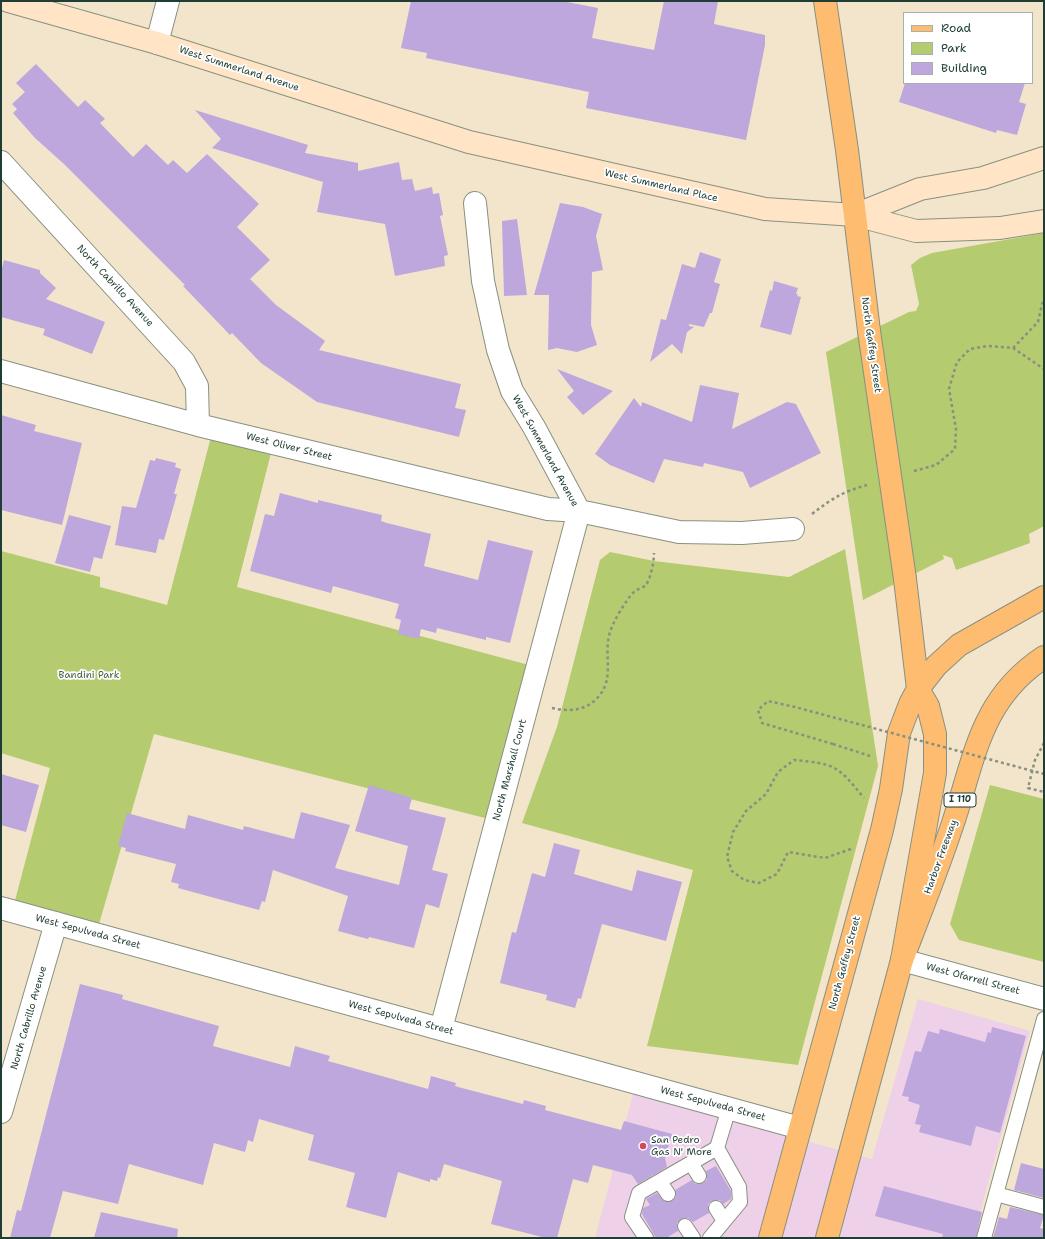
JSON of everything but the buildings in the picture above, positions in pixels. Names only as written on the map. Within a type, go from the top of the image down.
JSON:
[{"type":"main road","name":"West Summerland Avenue","points":[[8,1],[157,43],[469,142]]},
{"type":"main road","name":"North Gaffey Street","points":[[825,1],[855,215],[868,331],[905,579],[918,689],[933,719],[936,754],[935,774],[902,960],[827,1238]]},
{"type":"main road","name":"West Summerland Place","points":[[469,142],[765,209],[855,215],[916,231],[1000,228],[1044,221]]},
{"type":"main road","name":"West Summerland Place","points":[[855,215],[920,189],[983,178],[1044,158]]},
{"type":"main road","points":[[918,689],[936,666],[959,645],[1044,597]]},
{"type":"main road","name":"Harbor Freeway","points":[[902,960],[953,825],[984,726],[992,710],[1011,684],[1022,673],[1044,657]]},
{"type":"main road","name":"North Gaffey Street","points":[[770,1238],[882,830],[891,789],[899,733],[910,704],[918,689]]},
{"type":"street","points":[[157,43],[168,1]]},
{"type":"street","name":"North Cabrillo Avenue","points":[[1,162],[184,362],[197,386],[198,425]]},
{"type":"street","name":"West Summerland Avenue","points":[[475,203],[483,281],[498,350],[512,391],[534,427],[579,511],[679,532],[742,533],[793,529]]},
{"type":"street","name":"West Oliver Street","points":[[1,371],[198,425],[548,509],[579,511]]},
{"type":"street","name":"North Marshall Court","points":[[441,1029],[579,511]]},
{"type":"street","name":"West Sepulveda Street","points":[[1,908],[800,1128]]},
{"type":"street","name":"North Cabrillo Avenue","points":[[1,1112],[56,923]]},
{"type":"street","name":"West Ofarrell Street","points":[[902,960],[1044,998]]},
{"type":"lane","points":[[984,1238],[1044,1019]]},
{"type":"lane","points":[[646,1238],[632,1217],[639,1193],[717,1148],[729,1108]]},
{"type":"lane","points":[[710,1238],[740,1202],[739,1186],[717,1148]]},
{"type":"lane","points":[[691,1163],[699,1176]]},
{"type":"lane","points":[[660,1182],[668,1194]]},
{"type":"lane","points":[[996,1194],[1044,1207]]},
{"type":"lane","points":[[716,1208],[724,1221]]},
{"type":"path","points":[[1013,348],[1038,322],[1044,301]]},
{"type":"path","points":[[913,472],[936,465],[955,449],[956,429],[949,389],[957,362],[970,349],[988,346],[1013,348],[1044,369]]},
{"type":"path","points":[[793,529],[835,496],[846,490],[869,484]]},
{"type":"path","points":[[528,703],[561,710],[574,710],[589,706],[599,697],[607,684],[607,646],[610,632],[633,592],[645,585],[654,561]]},
{"type":"path","points":[[873,756],[762,723],[758,710],[768,701],[795,706],[1044,774]]},
{"type":"path","points":[[1044,743],[1035,760],[1028,788],[1044,792]]},
{"type":"path","points":[[858,846],[825,858],[788,852],[777,874],[759,883],[744,880],[732,871],[727,857],[733,832],[746,812],[766,794],[778,772],[794,760],[826,763],[843,772],[865,799]]},
{"type":"shaded area","points":[[918,999],[1030,1031],[973,1238],[595,1238],[633,1094],[872,1159]]},
{"type":"green space","points":[[1044,233],[1044,526],[1029,534],[1030,543],[956,570],[952,558],[943,555],[944,559],[863,600],[826,352],[909,312],[916,311],[919,304],[911,265],[920,258],[932,253]]},
{"type":"green space","name":"Bandini Park","points":[[212,433],[272,449],[237,587],[529,665],[489,819],[154,734],[97,931],[13,908],[50,768],[1,753],[1,551],[100,577],[100,587],[167,605]]},
{"type":"green space","points":[[845,549],[878,766],[798,1065],[647,1046],[693,870],[522,823],[557,727],[600,560],[610,552],[654,561],[789,577]]},
{"type":"green space","points":[[990,785],[1044,799],[1044,962],[959,940],[950,924]]},
{"type":"place","name":"San Pedro Gas N' More","points":[[643,1146]]}]
